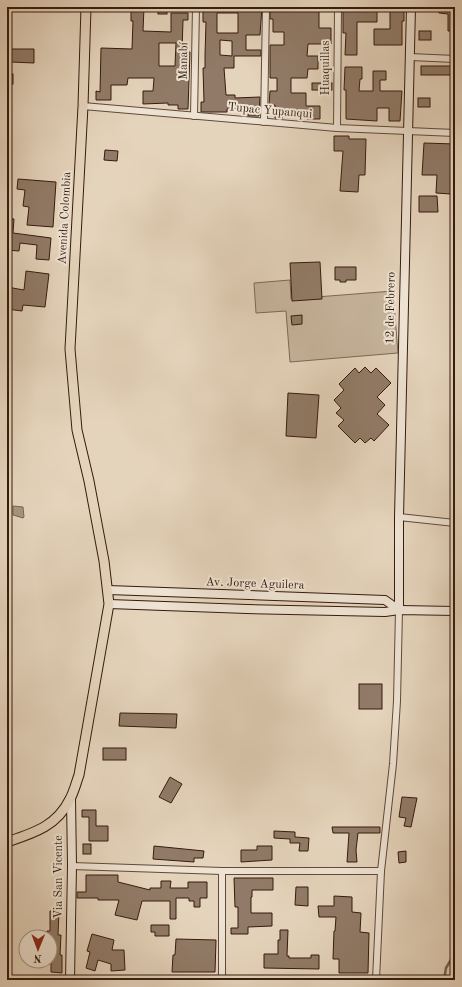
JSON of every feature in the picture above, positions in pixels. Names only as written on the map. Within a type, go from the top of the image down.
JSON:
[{"type":"main road","name":"Avenida Colombia","points":[[7,842],[26,836],[47,826],[59,816],[71,799],[78,775],[109,604],[108,590],[89,481],[77,430],[70,348],[83,106],[86,7]]},
{"type":"street","name":"Manabí","points":[[194,116],[196,7]]},
{"type":"street","points":[[264,122],[266,7]]},
{"type":"street","name":"Huaquillas","points":[[337,128],[338,7]]},
{"type":"street","name":"12 de Febrero","points":[[399,610],[399,518],[405,216],[409,132],[411,7]]},
{"type":"street","points":[[410,57],[455,59]]},
{"type":"street","name":"Tupac Yupanqui","points":[[83,106],[337,128],[455,133]]},
{"type":"street","points":[[399,518],[455,523]]},
{"type":"street","name":"Av. Jorge Aguilera","points":[[108,590],[385,600],[399,610]]},
{"type":"street","name":"Av. Jorge Aguilera","points":[[109,604],[247,609],[455,612]]},
{"type":"street","points":[[315,980],[376,980],[381,871],[393,764],[397,701],[399,610]]},
{"type":"street","name":"Via San Vicente","points":[[70,980],[72,866],[71,799]]},
{"type":"street","points":[[72,866],[222,871],[381,871]]},
{"type":"street","points":[[222,871],[222,980]]},
{"type":"street","points":[[90,980],[172,980]]},
{"type":"shaded area","points":[[290,280],[291,299],[393,291],[398,353],[290,362],[286,311],[256,313],[254,283]]},
{"type":"shaded area","points":[[13,506],[23,507],[23,518],[13,515]]},
{"type":"building","points":[[131,7],[144,7],[143,31],[171,32],[171,13],[188,13],[188,20],[183,20],[182,52],[190,52],[188,109],[178,109],[178,105],[168,105],[168,103],[143,104],[143,91],[153,91],[154,78],[128,78],[127,85],[111,85],[111,100],[96,100],[96,91],[100,92],[101,48],[132,49],[133,21],[131,21]],"holes":[[[159,43],[176,43],[175,66],[159,66]]]},
{"type":"building","points":[[158,7],[167,7],[167,14],[158,14]]},
{"type":"building","points":[[203,7],[262,7],[260,35],[246,35],[246,50],[261,50],[261,56],[234,56],[234,68],[224,68],[226,95],[235,95],[235,98],[260,97],[259,116],[248,116],[248,106],[236,106],[236,109],[227,109],[227,112],[201,112],[201,102],[204,102],[203,68],[205,68],[206,22],[203,22]],"holes":[[[217,13],[238,13],[238,33],[217,33]],[[220,40],[232,41],[232,56],[220,55]]]},
{"type":"building","points":[[270,7],[319,7],[319,28],[331,28],[331,44],[308,44],[307,56],[318,56],[318,69],[308,69],[307,78],[291,78],[291,93],[306,93],[306,106],[320,106],[320,119],[307,119],[307,113],[282,113],[282,119],[275,118],[275,105],[269,105],[270,91],[277,91],[277,78],[270,78],[270,45],[284,45],[284,32],[273,32],[273,19],[270,19]]},
{"type":"building","points":[[343,7],[377,7],[377,22],[357,22],[357,55],[345,55],[346,33],[343,33]]},
{"type":"building","points":[[390,7],[404,7],[404,21],[402,21],[402,45],[374,45],[374,29],[390,29]]},
{"type":"building","points":[[439,7],[455,7],[455,31],[448,31],[448,14],[439,13]]},
{"type":"building","points":[[419,31],[431,31],[431,40],[419,40]]},
{"type":"building","points":[[11,49],[34,49],[34,63],[11,62]]},
{"type":"building","points":[[421,66],[455,66],[455,75],[421,75]]},
{"type":"building","points":[[345,67],[362,67],[362,79],[360,79],[359,91],[373,91],[373,71],[386,71],[386,80],[380,80],[380,91],[402,91],[400,121],[389,121],[389,108],[377,108],[377,121],[346,119],[346,90],[344,90]]},
{"type":"building","points":[[7,74],[13,74],[13,84],[7,84]]},
{"type":"building","points":[[312,83],[332,83],[332,90],[312,90]]},
{"type":"building","points":[[418,98],[430,98],[430,107],[418,107]]},
{"type":"building","points":[[334,136],[349,136],[349,139],[366,139],[365,175],[359,175],[358,192],[340,191],[343,151],[334,151]]},
{"type":"building","points":[[424,143],[455,144],[455,176],[452,176],[451,194],[436,193],[437,175],[422,175]]},
{"type":"building","points":[[105,150],[118,151],[117,161],[104,160]]},
{"type":"building","points":[[18,179],[56,182],[53,227],[27,225],[29,207],[23,206],[25,190],[17,189]]},
{"type":"building","points":[[419,196],[437,196],[438,212],[419,212]]},
{"type":"building","points":[[7,218],[14,219],[13,233],[51,238],[49,260],[36,259],[37,245],[20,243],[19,251],[7,250]]},
{"type":"building","points":[[320,262],[322,299],[292,301],[290,263]]},
{"type":"building","points":[[335,267],[356,267],[356,280],[346,280],[346,282],[340,282],[340,280],[335,280]]},
{"type":"building","points":[[26,271],[49,274],[45,307],[23,305],[22,311],[7,309],[7,287],[24,290]]},
{"type":"building","points":[[302,315],[302,324],[292,325],[291,316]]},
{"type":"building","points":[[365,367],[371,373],[376,368],[391,383],[377,397],[385,405],[377,414],[389,425],[374,441],[371,438],[365,443],[360,438],[355,443],[338,426],[344,420],[336,413],[341,408],[334,400],[344,390],[339,384],[355,368],[359,373]]},
{"type":"building","points":[[288,393],[319,395],[316,438],[286,436]]},
{"type":"building","points":[[359,684],[382,684],[382,709],[359,709]]},
{"type":"building","points":[[120,713],[177,714],[176,728],[119,726]]},
{"type":"building","points":[[103,748],[126,748],[126,760],[103,760]]},
{"type":"building","points":[[170,777],[182,784],[171,803],[159,797]]},
{"type":"building","points":[[402,797],[417,798],[411,827],[404,826],[406,818],[399,817]]},
{"type":"building","points":[[82,810],[96,810],[96,826],[108,826],[108,841],[89,841],[89,817],[82,817]]},
{"type":"building","points":[[332,827],[380,827],[380,833],[358,833],[356,850],[357,862],[347,862],[349,833],[333,833]]},
{"type":"building","points":[[274,831],[295,832],[295,837],[309,838],[308,851],[299,851],[300,843],[290,843],[290,839],[274,838]]},
{"type":"building","points":[[83,844],[91,844],[91,854],[83,854]]},
{"type":"building","points":[[154,846],[204,851],[203,858],[194,858],[194,862],[153,859]]},
{"type":"building","points":[[257,846],[272,846],[272,860],[241,862],[241,850],[257,850]]},
{"type":"building","points":[[406,851],[406,862],[399,863],[398,852]]},
{"type":"building","points":[[86,875],[118,875],[118,882],[150,890],[150,888],[161,888],[161,881],[171,881],[170,888],[188,888],[188,882],[207,882],[207,898],[200,898],[200,907],[194,907],[194,901],[189,901],[189,898],[176,898],[176,919],[170,919],[170,901],[142,901],[137,920],[115,915],[119,900],[77,898],[77,892],[86,892]]},
{"type":"building","points":[[234,878],[273,878],[273,890],[252,890],[251,897],[251,913],[272,913],[272,926],[248,927],[248,934],[231,934],[231,928],[238,928],[238,907],[235,907]]},
{"type":"building","points":[[296,887],[308,887],[308,906],[295,905]]},
{"type":"building","points":[[334,896],[352,897],[352,912],[361,913],[360,932],[369,933],[368,973],[339,973],[339,959],[333,959],[336,917],[319,917],[318,906],[334,906]]},
{"type":"building","points":[[50,911],[59,911],[58,935],[58,929],[50,929]]},
{"type":"building","points":[[151,925],[169,925],[169,936],[155,936],[155,932],[151,932]]},
{"type":"building","points":[[280,930],[288,930],[287,956],[289,956],[289,958],[311,958],[311,955],[319,955],[319,969],[264,968],[264,954],[278,954]]},
{"type":"building","points":[[92,934],[114,940],[112,950],[124,950],[125,970],[111,971],[111,964],[98,960],[95,971],[86,968],[90,952],[87,951]]},
{"type":"building","points":[[58,935],[61,935],[60,955],[62,955],[62,973],[51,972],[51,969],[58,969]]},
{"type":"building","points":[[176,939],[216,940],[215,972],[172,972]]},
{"type":"waterway","points":[[444,980],[446,968],[455,953]]}]
